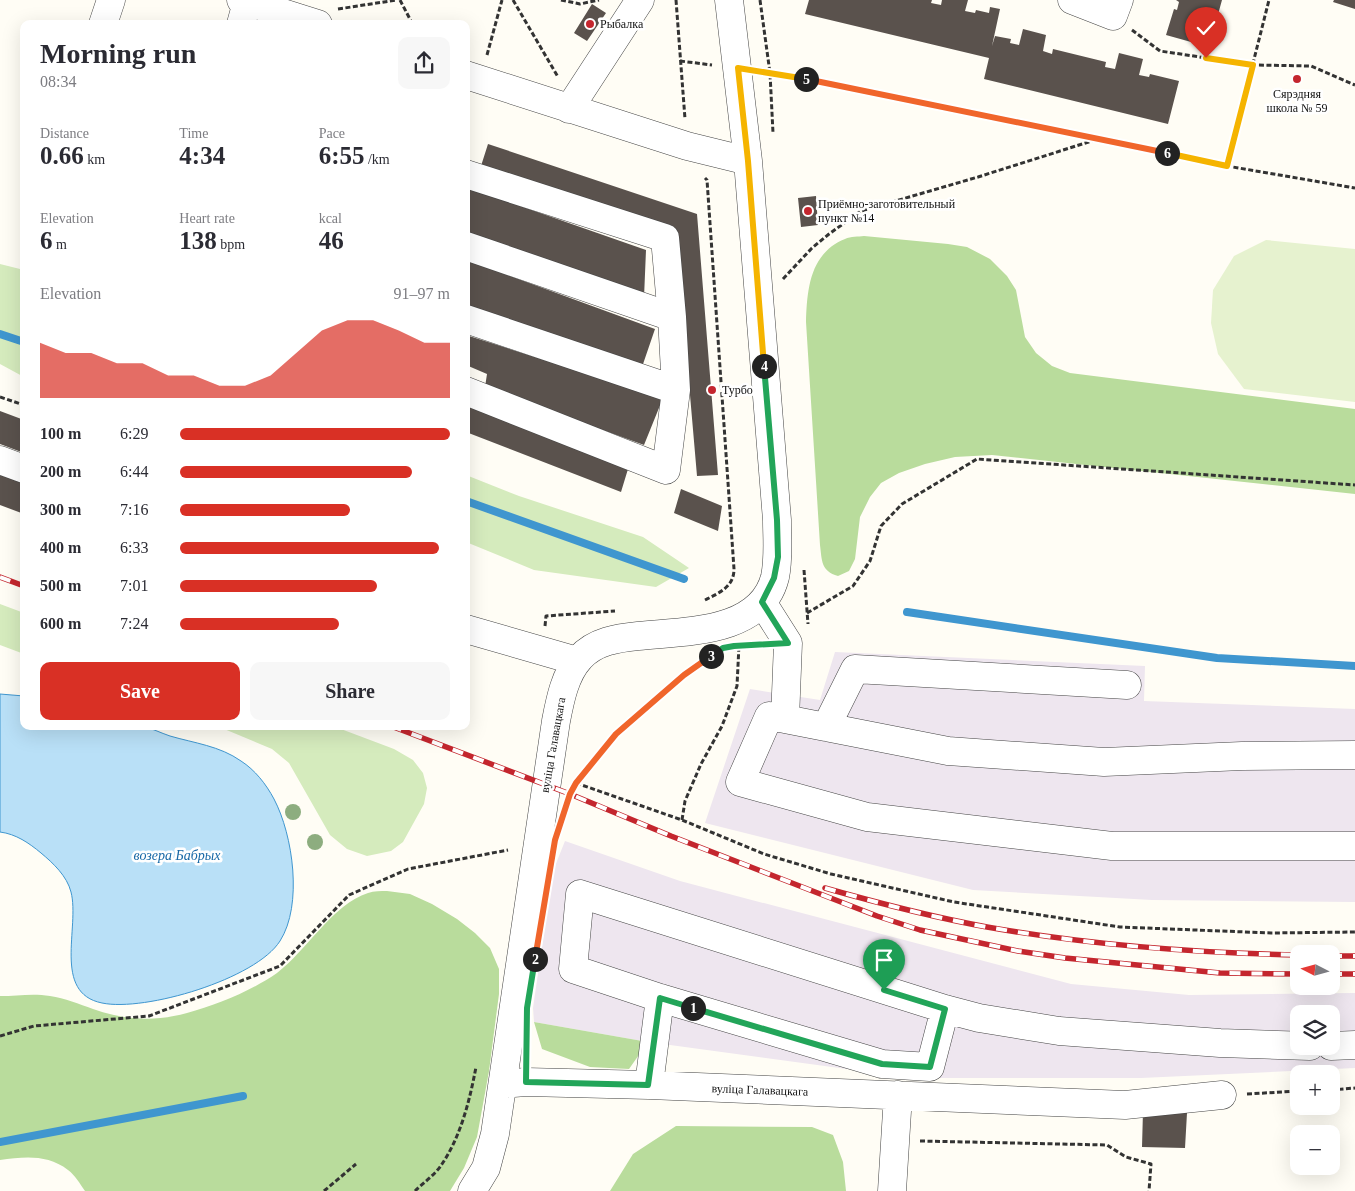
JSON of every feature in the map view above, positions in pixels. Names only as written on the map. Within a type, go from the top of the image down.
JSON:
[{"type":"street","points":[[104,20],[111,0]]},
{"type":"street","points":[[569,109],[640,0]]},
{"type":"street","name":"вуліца Галавацкага","points":[[729,0],[748,161],[777,520],[778,557],[774,578],[762,602],[742,617],[724,625],[702,630],[614,639],[601,643],[587,652],[572,668],[556,721],[502,1084],[526,1082],[648,1085],[1125,1105],[1222,1095]]},
{"type":"street","points":[[1072,0],[1116,8]]},
{"type":"street","points":[[243,9],[286,6],[325,17]]},
{"type":"street","points":[[470,79],[687,146],[748,161]]},
{"type":"street","points":[[470,175],[665,238],[676,390],[666,470],[470,393]]},
{"type":"street","points":[[470,247],[672,317]]},
{"type":"street","points":[[470,320],[676,390]]},
{"type":"street","points":[[0,460],[20,468]]},
{"type":"street","points":[[762,602],[788,643],[785,719]]},
{"type":"street","points":[[470,630],[577,661]]},
{"type":"street","points":[[826,727],[855,670],[1127,685]]},
{"type":"street","points":[[1355,755],[1242,756],[1104,762],[948,751],[769,716],[740,782],[868,817],[1112,846],[1355,846]]},
{"type":"street","points":[[945,1009],[930,1067],[882,1064],[660,998],[573,969],[580,894],[979,1018],[1059,1031],[1220,1043],[1290,1045]]},
{"type":"street","points":[[648,1085],[660,998]]},
{"type":"street","points":[[1340,1046],[1355,1045]]},
{"type":"street","points":[[472,1191],[486,1168],[495,1134],[502,1084]]},
{"type":"street","points":[[892,1191],[898,1095]]},
{"type":"path","points":[[325,17],[398,0],[410,20]]},
{"type":"path","points":[[470,79],[502,0]]},
{"type":"path","points":[[513,0],[560,80]]},
{"type":"path","points":[[561,0],[580,4],[586,1],[599,0]]},
{"type":"path","points":[[676,0],[687,146],[707,180],[734,574]]},
{"type":"path","points":[[1227,166],[1269,0]]},
{"type":"path","points":[[1116,8],[1160,51],[1253,65],[1311,66],[1355,85]]},
{"type":"path","points":[[680,61],[791,76],[1227,166],[1355,188]]},
{"type":"path","points":[[782,280],[812,248],[861,211],[978,177],[1098,138]]},
{"type":"path","points":[[0,397],[20,404]]},
{"type":"path","points":[[807,612],[853,586],[870,560],[881,526],[902,504],[977,459],[1355,485]]},
{"type":"path","points":[[682,820],[685,801],[701,764],[722,726],[738,686],[739,645]]},
{"type":"path","points":[[734,646],[749,645]]},
{"type":"path","points":[[573,789],[616,734],[684,675],[715,653]]},
{"type":"path","points":[[576,783],[682,820],[764,854],[832,874],[954,902],[1120,927],[1271,933],[1355,932]]},
{"type":"path","points":[[0,1036],[34,1026],[149,1016],[280,966],[349,895],[408,869],[508,850],[507,859]]},
{"type":"path","points":[[414,1191],[442,1165],[454,1140],[471,1093],[477,1063]]},
{"type":"path","points":[[1340,1089],[1355,1088]]},
{"type":"path","points":[[1222,1095],[1290,1091]]},
{"type":"path","points":[[895,1140],[1107,1145],[1126,1158],[1151,1164],[1149,1191]]},
{"type":"path","points":[[324,1191],[356,1164]]},
{"type":"shaded area","points":[[835,652],[1145,666],[1144,701],[1355,709],[1355,902],[1152,900],[973,890],[705,823],[750,689],[820,700]]},
{"type":"shaded area","points":[[565,841],[680,881],[1071,984],[1189,995],[1340,995],[1340,993],[1355,993],[1355,1068],[1340,1069],[1340,1065],[1290,1065],[1290,1071],[1141,1078],[913,1078],[648,1042],[534,1022],[533,1008],[553,871]]},
{"type":"green space","points":[[864,236],[967,247],[990,259],[1007,276],[1016,290],[1025,337],[1036,353],[1052,366],[1070,373],[1355,409],[1355,494],[992,455],[955,457],[925,464],[899,473],[881,483],[870,497],[860,517],[855,559],[849,571],[838,576],[832,574],[823,565],[820,545],[806,322],[808,297],[813,273],[824,253],[833,245],[845,239]]},
{"type":"green space","points":[[1266,240],[1355,249],[1355,402],[1244,389],[1218,354],[1211,323],[1213,290],[1234,256]]},
{"type":"green space","points":[[0,264],[20,269],[20,375],[0,364]]},
{"type":"green space","points":[[470,477],[519,496],[643,537],[689,568],[656,587],[534,570],[470,544]]},
{"type":"green space","points":[[0,604],[20,612],[20,652],[0,645]]},
{"type":"green space","points":[[227,730],[344,730],[394,749],[413,760],[423,773],[427,788],[424,804],[403,842],[391,851],[367,856],[347,849],[330,835],[289,763],[272,749]]},
{"type":"green space","points":[[387,891],[410,894],[432,904],[457,919],[490,948],[499,969],[499,994],[489,1071],[477,1137],[464,1168],[450,1191],[85,1191],[71,1172],[52,1161],[35,1158],[0,1160],[0,996],[37,995],[56,997],[116,1016],[151,1019],[187,1013],[234,997],[267,980],[288,964],[331,917],[343,907],[368,893]]},
{"type":"green space","points":[[534,1022],[648,1042],[629,1069],[590,1067],[542,1049]]},
{"type":"green space","points":[[676,1126],[812,1127],[833,1135],[843,1162],[846,1191],[610,1191],[633,1154]]},
{"type":"water","name":"возера Бабрых","points":[[0,694],[20,696],[20,730],[154,730],[207,746],[233,756],[255,773],[271,793],[281,814],[293,870],[291,909],[287,926],[280,941],[267,955],[248,968],[224,980],[198,990],[145,1002],[102,1003],[87,997],[77,986],[73,973],[71,957],[73,906],[71,892],[63,875],[46,857],[32,846],[17,837],[0,832]]},
{"type":"building","points":[[809,0],[932,0],[931,3],[941,5],[942,0],[968,0],[965,11],[975,13],[976,10],[989,13],[990,7],[1000,9],[992,46],[995,36],[1011,39],[1010,43],[1019,45],[1023,29],[1046,35],[1043,51],[1052,54],[1053,49],[1106,62],[1105,67],[1115,69],[1119,53],[1143,59],[1139,75],[1149,77],[1150,74],[1179,81],[1168,124],[984,79],[989,58],[805,14]]},
{"type":"building","points":[[1176,0],[1222,0],[1209,47],[1166,35],[1174,9],[1177,10],[1179,2]]},
{"type":"building","points":[[1334,0],[1355,0],[1355,9],[1333,2]]},
{"type":"building","points":[[592,4],[606,13],[587,41],[574,33]]},
{"type":"building","points":[[488,144],[697,214],[718,475],[697,476],[676,233],[481,166]]},
{"type":"building","points":[[470,188],[646,250],[644,298],[470,236]]},
{"type":"building","name":"Приёмно-заготовительный пункт №14","points":[[816,196],[818,225],[801,227],[798,198]]},
{"type":"building","points":[[470,261],[655,329],[642,367],[470,306]]},
{"type":"building","points":[[470,336],[663,398],[644,445],[485,387],[487,374],[470,367]]},
{"type":"building","points":[[470,407],[628,469],[621,492],[470,434]]},
{"type":"building","points":[[0,411],[20,418],[20,452],[0,444]]},
{"type":"building","points":[[0,475],[20,482],[20,512],[0,505]]},
{"type":"building","points":[[681,489],[722,506],[718,531],[674,513]]},
{"type":"building","points":[[1143,1111],[1187,1113],[1185,1148],[1142,1147]]},
{"type":"waterway","points":[[0,334],[20,341]]},
{"type":"waterway","points":[[470,502],[684,579]]},
{"type":"waterway","points":[[907,612],[1217,658],[1355,666]]},
{"type":"waterway","points":[[0,1142],[243,1096]]},
{"type":"railway","points":[[0,577],[20,584]]},
{"type":"railway","points":[[402,730],[570,794],[671,836],[877,916],[920,930],[1018,951],[1065,958],[1220,973],[1290,974]]},
{"type":"railway","points":[[825,888],[926,914],[987,927],[1064,939],[1142,947],[1290,955]]},
{"type":"railway","points":[[1340,956],[1355,956]]},
{"type":"railway","points":[[1340,974],[1355,974]]},
{"type":"place","name":"Рыбалка","points":[[590,24]]},
{"type":"place","name":"Сярэдняя школа № 59","points":[[1297,79]]},
{"type":"place","name":"Приёмно-заготовительный пункт №14","points":[[808,211]]},
{"type":"place","name":"Турбо","points":[[712,390]]},
{"type":"route","points":[[884,990],[945,1009],[930,1067],[882,1064],[660,998],[648,1085],[526,1082],[527,1008],[555,840],[570,794],[576,783],[616,734],[639,712],[684,675],[723,648],[739,645],[788,643],[762,602],[774,578],[778,557],[777,520],[748,161],[738,68],[791,76],[1227,166],[1253,65],[1206,58]]}]
